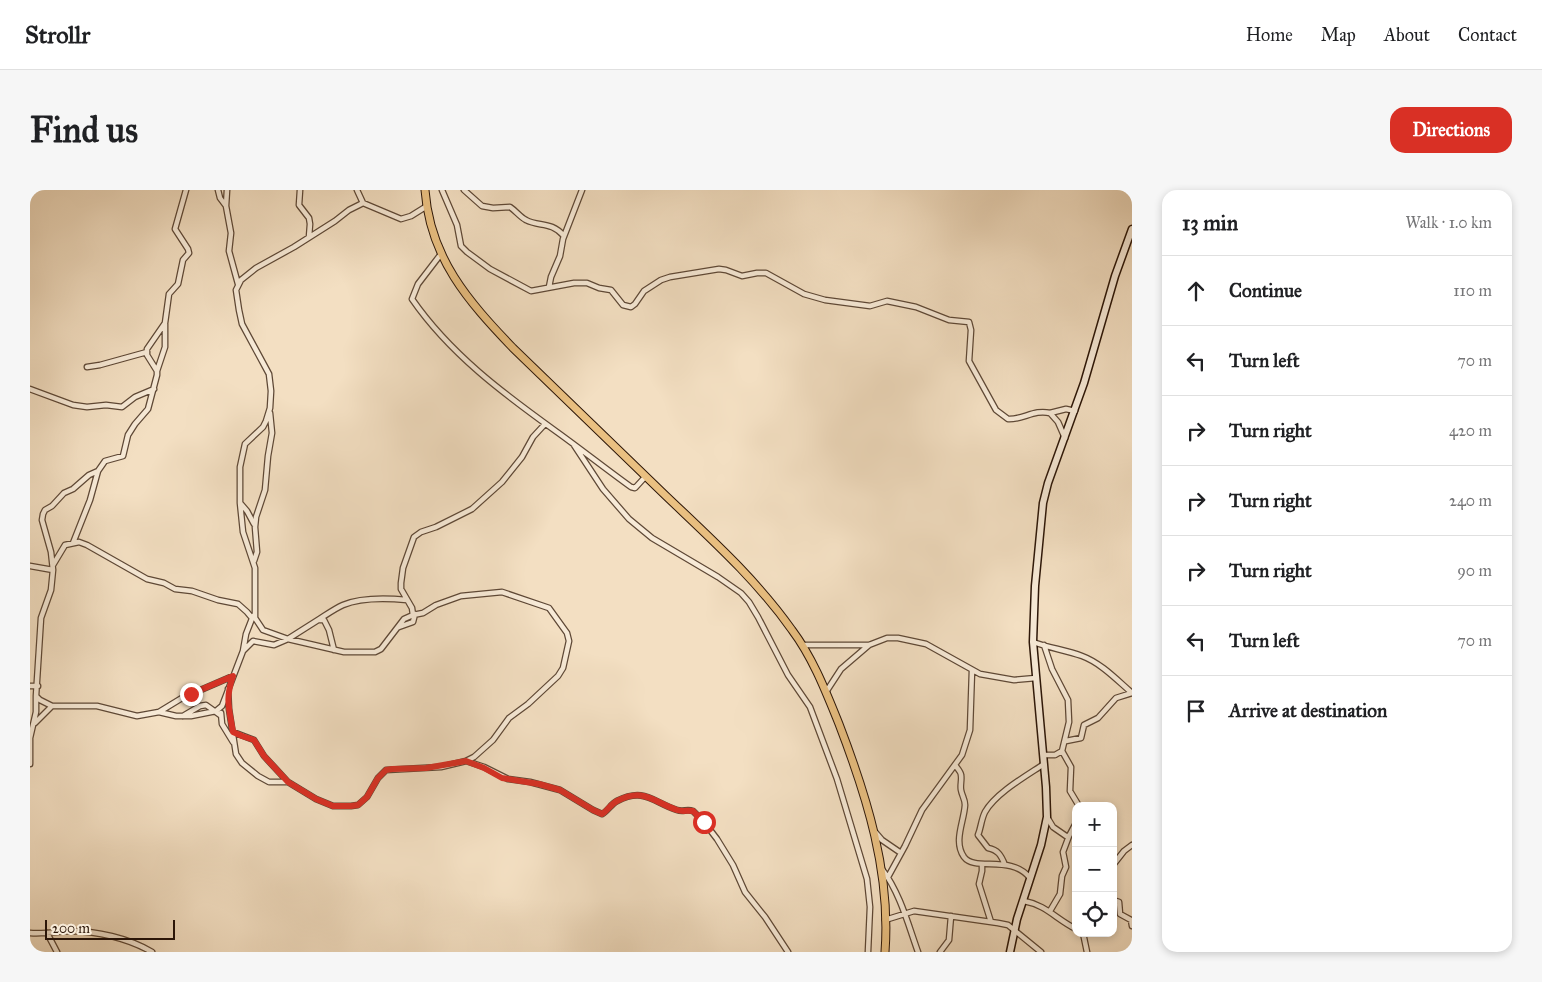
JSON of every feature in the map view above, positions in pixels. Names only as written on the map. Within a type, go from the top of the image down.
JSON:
[{"type":"main road","points":[[426,190],[427,206],[441,254],[448,270],[476,310],[743,571],[780,612],[803,645],[826,692],[861,784],[875,832],[882,869],[885,952]]},
{"type":"street","points":[[73,543],[90,500],[98,471],[105,461],[124,455],[128,435],[148,409],[165,347],[165,323],[169,294],[178,284],[183,260],[189,253],[176,229],[186,190]]},
{"type":"street","points":[[218,190],[220,198],[226,206]]},
{"type":"street","points":[[227,190],[226,206],[231,233],[229,251],[237,275],[236,295],[242,324],[269,374],[271,391],[272,433],[268,456],[266,490],[256,517],[257,552],[254,561]]},
{"type":"street","points":[[300,190],[299,205],[309,218],[309,237]]},
{"type":"street","points":[[357,190],[363,203],[401,219],[411,216],[427,206]]},
{"type":"street","points":[[442,190],[457,226],[461,246],[466,252],[490,269],[526,289],[535,291],[578,282],[587,283],[611,290],[622,305],[631,307],[644,290],[661,280],[719,269],[742,276],[757,273],[766,274],[804,294],[840,302],[870,306],[886,301],[916,307],[949,320],[969,322],[971,330],[969,361],[985,392],[1002,416],[1014,420],[1035,412],[1050,413],[1066,409],[1075,412]]},
{"type":"street","points":[[464,190],[482,206],[493,208],[510,207],[527,221],[551,226],[560,231],[564,236]]},
{"type":"street","points":[[549,287],[564,236],[582,190]]},
{"type":"street","points":[[238,285],[241,280],[256,268],[363,203]]},
{"type":"street","points":[[1010,952],[1014,931],[1041,844],[1047,817],[1044,755],[1033,642],[1034,586],[1043,503],[1048,483],[1075,412],[1115,276],[1132,229]]},
{"type":"street","points":[[441,254],[418,284],[412,299],[426,318],[463,357],[493,384],[631,487],[635,488],[646,476]]},
{"type":"street","points":[[87,367],[146,352],[165,323]]},
{"type":"street","points":[[146,352],[157,371]]},
{"type":"street","points":[[30,388],[73,405],[122,407],[135,397],[154,389]]},
{"type":"street","points":[[220,715],[243,651],[256,600],[254,561],[243,532],[240,503],[242,451],[247,441],[263,427],[270,411]]},
{"type":"street","points":[[1050,413],[1058,422],[1065,438]]},
{"type":"street","points":[[250,624],[288,639],[334,650],[344,652],[378,651],[398,627],[413,622],[414,614],[412,608],[401,589],[402,573],[414,537],[472,509],[502,482],[522,457],[533,437],[545,424]]},
{"type":"street","points":[[574,445],[603,489],[629,519],[652,538],[718,577],[741,593],[758,616],[788,675],[810,707],[837,779],[867,879],[870,906],[868,952]]},
{"type":"street","points":[[53,567],[42,520],[43,514],[64,493],[73,489],[89,475],[98,471]]},
{"type":"street","points":[[240,503],[247,510],[255,527]]},
{"type":"street","points":[[30,764],[30,738],[36,712],[38,686],[41,618],[50,590],[53,567],[63,547],[79,542],[87,545],[147,579],[164,583],[175,589],[192,591],[218,600],[238,604],[252,618]]},
{"type":"street","points":[[30,566],[53,567]]},
{"type":"street","points":[[233,732],[254,740],[264,756],[288,782],[323,803],[333,806],[358,805],[367,797],[378,778],[386,770],[426,768],[466,761],[483,750],[502,729],[509,718],[560,674],[568,648],[567,633],[549,608],[540,604],[517,599],[502,592],[461,596],[424,612],[414,614]]},
{"type":"street","points":[[243,651],[253,641],[274,645],[288,639],[342,605],[351,602],[378,598],[407,600]]},
{"type":"street","points":[[254,612],[255,618],[263,630]]},
{"type":"street","points":[[318,620],[324,620],[327,625],[334,650]]},
{"type":"street","points":[[826,692],[841,669],[869,645],[887,638],[912,640],[935,648],[980,674],[1002,679],[1023,680],[1036,678]]},
{"type":"street","points":[[1033,642],[1073,653],[1090,660],[1132,693]]},
{"type":"street","points":[[803,645],[869,645]]},
{"type":"street","points":[[1044,645],[1052,669],[1068,700],[1069,722],[1066,741],[1062,751],[1055,755],[1044,755]]},
{"type":"street","points":[[888,877],[922,810],[962,755],[970,730],[972,670]]},
{"type":"street","points":[[36,696],[52,706],[97,706],[137,716],[159,712],[182,698],[233,676]]},
{"type":"street","points":[[30,686],[38,686]]},
{"type":"street","points":[[228,689],[233,742],[236,754],[242,763],[269,782],[288,782]]},
{"type":"street","points":[[1066,741],[1081,738],[1084,725],[1098,718],[1116,698],[1132,693]]},
{"type":"street","points":[[183,717],[200,706],[206,705],[220,715],[225,730],[233,742]]},
{"type":"street","points":[[32,726],[52,706]]},
{"type":"street","points":[[159,712],[183,717],[216,711],[222,706]]},
{"type":"street","points":[[1062,751],[1071,767],[1070,792],[1076,802]]},
{"type":"street","points":[[466,761],[502,778],[539,784],[560,790],[602,814],[614,802],[638,794],[649,796],[682,812],[693,811],[704,822],[716,839],[732,865],[745,892],[772,927],[788,952]]},
{"type":"street","points":[[1005,865],[998,852],[995,849],[988,848],[978,835],[982,821],[992,803],[1012,785],[1044,764]]},
{"type":"street","points":[[955,765],[961,774],[961,792],[965,801],[959,847],[967,860],[975,864],[1005,865],[1022,869],[1030,878]]},
{"type":"street","points":[[1047,817],[1064,836],[1069,836]]},
{"type":"street","points":[[1050,911],[1060,894],[1062,876],[1066,867],[1063,852],[1072,830]]},
{"type":"street","points":[[875,832],[882,840],[901,853]]},
{"type":"street","points":[[1117,860],[1132,845]]},
{"type":"street","points":[[982,864],[979,884],[990,922]]},
{"type":"street","points":[[882,869],[888,877],[905,914],[918,952]]},
{"type":"street","points":[[1024,901],[1036,903],[1072,926]]},
{"type":"street","points":[[1117,901],[1119,902],[1120,914],[1131,920],[1132,926]]},
{"type":"street","points":[[885,920],[914,911],[921,911],[1008,925],[1041,952]]},
{"type":"street","points":[[940,952],[950,938],[951,916]]},
{"type":"street","points":[[30,933],[92,932],[134,943],[152,952]]},
{"type":"street","points":[[47,933],[56,952]]},
{"type":"street","points":[[1084,937],[1087,952]]},
{"type":"route","points":[[191,694],[233,676],[228,689],[233,732],[253,738],[264,756],[288,782],[316,799],[333,806],[358,805],[367,797],[378,778],[386,770],[440,767],[466,761],[502,778],[530,782],[560,790],[602,814],[614,802],[638,794],[649,796],[682,812],[693,811],[704,822]]}]
